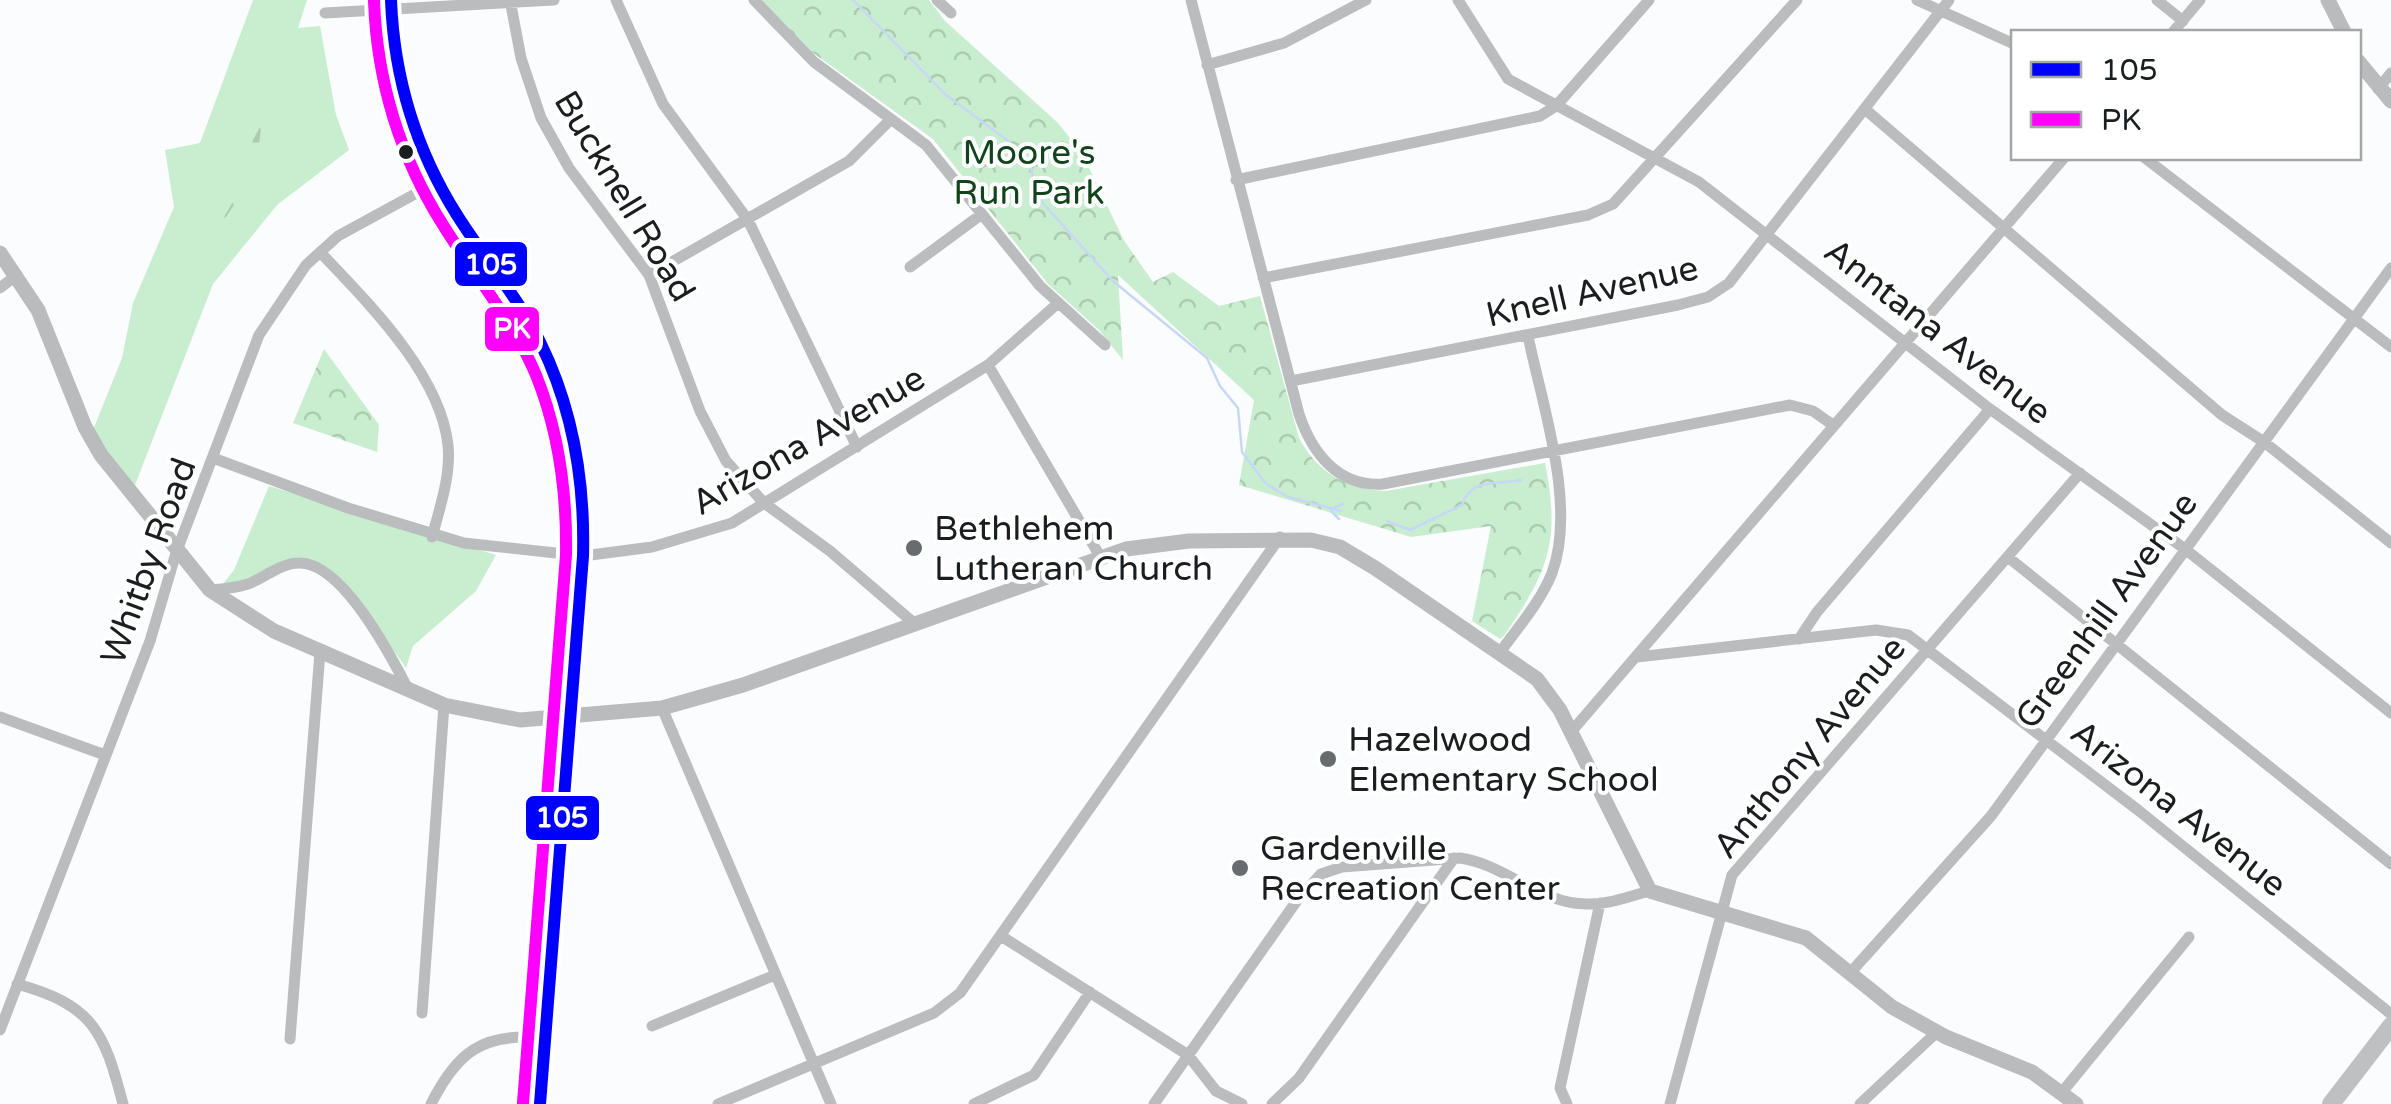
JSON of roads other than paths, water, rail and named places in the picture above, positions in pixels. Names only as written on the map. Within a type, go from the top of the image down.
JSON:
[{"type":"main road","points":[[2331,1104],[2391,1026]]},
{"type":"street","points":[[325,14],[391,5],[554,0]]},
{"type":"street","points":[[616,0],[663,104],[748,220],[856,448]]},
{"type":"street","points":[[754,0],[790,42],[926,145],[1057,304],[1106,345]]},
{"type":"street","points":[[937,0],[951,14]]},
{"type":"street","points":[[1191,0],[1308,441],[1320,457],[1350,479],[1383,484],[1790,405],[1814,411],[1834,424]]},
{"type":"street","points":[[1207,64],[1284,43],[1366,0]]},
{"type":"street","name":"Anntana Avenue","points":[[1458,0],[1501,73],[1700,182],[1990,409],[2184,549],[2391,713]]},
{"type":"street","points":[[1236,180],[1328,158],[1528,120],[1556,106],[1649,0]]},
{"type":"street","points":[[1263,278],[1588,214],[1624,196],[1797,0]]},
{"type":"street","points":[[1917,0],[2011,43]]},
{"type":"street","name":"Knell Avenue","points":[[1291,381],[1708,297],[1729,283],[1949,0]]},
{"type":"street","points":[[2157,0],[2182,21]]},
{"type":"street","points":[[2175,30],[2200,0]]},
{"type":"street","points":[[2328,0],[2343,30]]},
{"type":"street","name":"Bucknell Road","points":[[510,3],[530,91],[550,136],[649,275],[712,436],[726,461],[764,503],[830,551],[914,624]]},
{"type":"street","points":[[391,5],[404,93],[437,182],[516,300],[552,368],[576,454],[583,556],[540,1104]]},
{"type":"street","points":[[2361,65],[2391,101]]},
{"type":"street","points":[[2378,89],[2391,73]]},
{"type":"street","points":[[1866,110],[2222,416],[2264,442],[2391,543]]},
{"type":"street","points":[[649,275],[852,159],[891,119]]},
{"type":"street","points":[[1571,732],[2062,160]]},
{"type":"street","points":[[2148,160],[2391,347]]},
{"type":"street","name":"Whitby Road","points":[[0,1030],[150,642],[176,553],[259,335],[289,286],[320,252],[363,220],[437,182]]},
{"type":"street","points":[[910,267],[982,214]]},
{"type":"street","points":[[320,252],[403,347],[439,415],[448,460],[432,536]]},
{"type":"street","points":[[0,254],[17,275],[44,323],[92,439],[176,553],[210,590],[255,622],[444,704],[498,718],[570,717],[662,708],[720,693],[1102,558],[1155,545],[1280,537],[1340,547],[1502,651],[1548,690],[1650,892]]},
{"type":"street","name":"Greenhill Avenue","points":[[1851,972],[1990,816],[2391,268]]},
{"type":"street","points":[[0,288],[17,275]]},
{"type":"street","name":"Arizona Avenue","points":[[213,458],[432,536],[522,552],[583,556],[691,538],[732,523],[988,365],[1057,304]]},
{"type":"street","points":[[1502,651],[1554,568],[1561,512],[1528,336]]},
{"type":"street","points":[[988,365],[1102,558]]},
{"type":"street","points":[[1799,639],[1817,612],[1990,409]]},
{"type":"street","name":"Anthony Avenue","points":[[1670,1104],[1739,865],[1841,754],[2080,473]]},
{"type":"street","points":[[718,1104],[950,1003],[1280,537]]},
{"type":"street","points":[[2009,558],[2391,864]]},
{"type":"street","points":[[210,590],[250,583],[299,563],[316,568],[355,604],[389,652],[408,689]]},
{"type":"street","name":"Arizona Avenue","points":[[1637,656],[1892,630],[1929,648],[2391,1014]]},
{"type":"street","points":[[290,1039],[320,652]]},
{"type":"street","points":[[422,1013],[444,704]]},
{"type":"street","points":[[662,708],[831,1104]]},
{"type":"street","points":[[0,718],[104,755]]},
{"type":"street","points":[[1275,1102],[1454,858]]},
{"type":"street","points":[[1154,1104],[1298,900],[1321,874],[1342,866],[1454,858],[1476,861],[1539,893],[1576,903],[1600,904],[1650,892],[1806,938],[1892,1007],[1937,1032],[2012,1062],[2076,1104]]},
{"type":"street","points":[[1567,1104],[1561,1099],[1562,1081],[1600,904]]},
{"type":"street","points":[[1001,936],[1188,1054],[1216,1090],[1242,1104]]},
{"type":"street","points":[[2063,1092],[2189,936]]},
{"type":"street","points":[[652,1026],[774,975]]},
{"type":"street","points":[[17,984],[70,1004],[94,1023],[106,1046],[123,1104]]},
{"type":"street","points":[[974,1104],[1034,1075],[1090,992]]},
{"type":"street","points":[[1860,1104],[1937,1032]]},
{"type":"street","points":[[432,1104],[446,1076],[466,1052],[504,1038],[544,1038]]},
{"type":"waterway","points":[[853,0],[946,95],[1007,140],[1030,166],[1041,201],[1113,281],[1207,358],[1220,386],[1238,408],[1242,452],[1265,483],[1288,497],[1341,511]]},
{"type":"waterway","points":[[1387,521],[1410,530],[1462,505],[1466,496],[1479,486],[1521,480]]},
{"type":"waterway","points":[[1331,509],[1343,504]]},
{"type":"waterway","points":[[1331,511],[1339,519]]},
{"type":"place","name":"Bethlehem Lutheran Church","points":[[914,548]]},
{"type":"place","name":"Hazelwood Elementary School","points":[[1328,759]]},
{"type":"place","name":"Gardenville Recreation Center","points":[[1240,868]]},
{"type":"park label","name":"Moore's Run Park","points":[[1029,172]]}]
